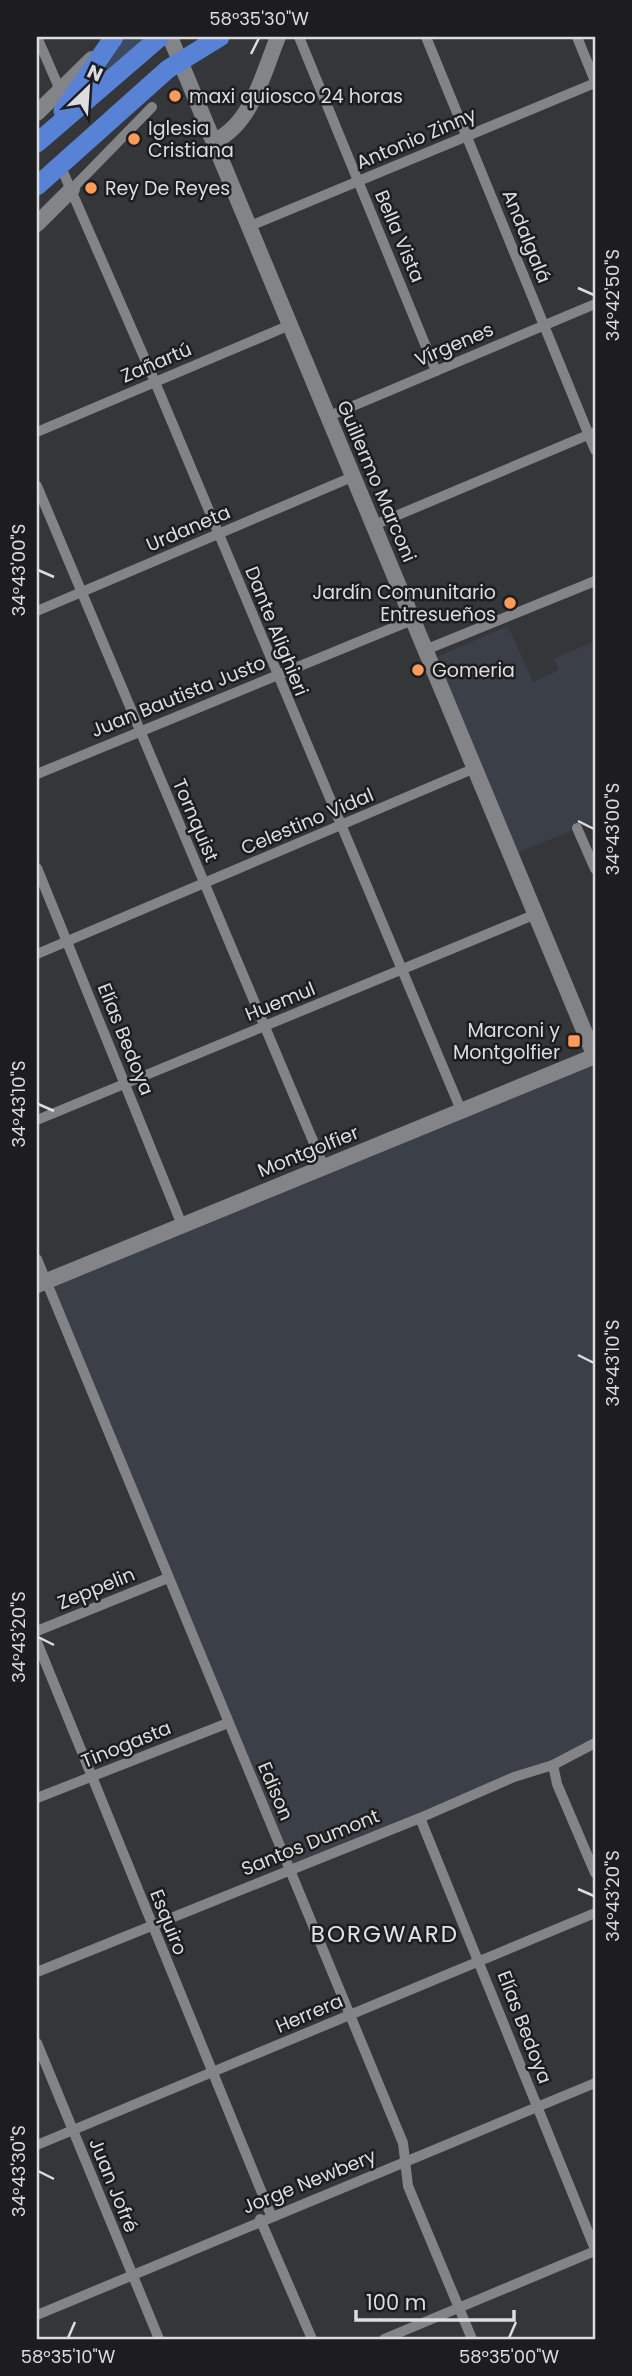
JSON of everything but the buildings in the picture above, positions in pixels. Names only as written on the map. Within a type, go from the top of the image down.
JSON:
[{"type":"highway","points":[[37,143],[71,101],[113,37]]},
{"type":"highway","points":[[37,143],[160,37]]},
{"type":"highway","points":[[37,186],[179,60],[220,37]]},
{"type":"street","points":[[37,37],[60,90]]},
{"type":"street","points":[[37,113],[113,37]]},
{"type":"street","name":"Guillermo Marconi","points":[[170,37],[595,1056]]},
{"type":"street","points":[[215,142],[237,126],[258,89],[278,37]]},
{"type":"street","name":"Bella Vista","points":[[299,37],[436,371]]},
{"type":"street","name":"Andalgalá","points":[[426,37],[592,433],[595,450]]},
{"type":"street","points":[[577,37],[595,82]]},
{"type":"street","name":"Antonio Zinny","points":[[250,226],[595,82]]},
{"type":"street","points":[[37,225],[152,107]]},
{"type":"street","name":"Dante Alighieri","points":[[60,165],[155,382],[400,971],[461,1110]]},
{"type":"street","name":"Vírgenes","points":[[327,417],[595,304]]},
{"type":"street","name":"Zañartú","points":[[37,432],[290,325]]},
{"type":"street","points":[[372,526],[592,433]]},
{"type":"street","name":"Urdaneta","points":[[37,611],[352,477]]},
{"type":"street","name":"Tornquist","points":[[37,486],[324,1167]]},
{"type":"street","points":[[425,650],[595,580]]},
{"type":"street","name":"Juan Bautista Justo","points":[[37,774],[412,620]]},
{"type":"street","name":"Celestino Vidal","points":[[37,954],[475,768]]},
{"type":"street","points":[[577,828],[595,869]]},
{"type":"street","name":"Elías Bedoya","points":[[37,868],[183,1225]]},
{"type":"street","name":"Huemul","points":[[37,1120],[536,914]]},
{"type":"street","name":"Montgolfier","points":[[41,1283],[595,1056]]},
{"type":"street","name":"Edison","points":[[37,1259],[41,1283],[168,1578],[403,2143],[408,2186],[472,2339]]},
{"type":"street","name":"Zeppelin","points":[[37,1631],[168,1578]]},
{"type":"street","name":"Esquiro","points":[[37,1642],[150,1925],[271,2215]]},
{"type":"street","name":"Tinogasta","points":[[37,1798],[228,1723]]},
{"type":"street","name":"Santos Dumont","points":[[37,1972],[290,1868],[420,1818],[503,1781],[553,1765],[595,1743]]},
{"type":"street","points":[[553,1765],[557,1784],[595,1873]]},
{"type":"street","name":"Elías Bedoya","points":[[420,1818],[480,1960],[595,2250]]},
{"type":"street","name":"Herrera","points":[[37,2145],[595,1913]]},
{"type":"street","name":"Juan Jofré","points":[[37,2043],[159,2339]]},
{"type":"street","name":"Jorge Newbery","points":[[37,2315],[271,2215],[595,2083]]},
{"type":"street","points":[[260,2220],[312,2339]]},
{"type":"street","points":[[384,2339],[595,2250]]},
{"type":"shaded area","points":[[125,37],[152,37],[80,97]]},
{"type":"shaded area","points":[[508,626],[533,682],[559,670],[554,659],[595,641],[595,821],[517,853],[437,663],[439,656]]},
{"type":"shaded area","points":[[595,1057],[595,1743],[290,1868],[46,1281]]},
{"type":"place","name":"maxi quiosco 24 horas","points":[[175,96]]},
{"type":"place","name":"Iglesia Cristiana","points":[[134,139]]},
{"type":"place","name":"Rey De Reyes","points":[[91,188]]},
{"type":"place","name":"Jardín Comunitario Entresueños","points":[[510,603]]},
{"type":"place","name":"Gomeria","points":[[418,670]]},
{"type":"place","name":"Marconi y Montgolfier","points":[[574,1041]]},
{"type":"district","name":"BORGWARD","points":[[385,1934]]}]
